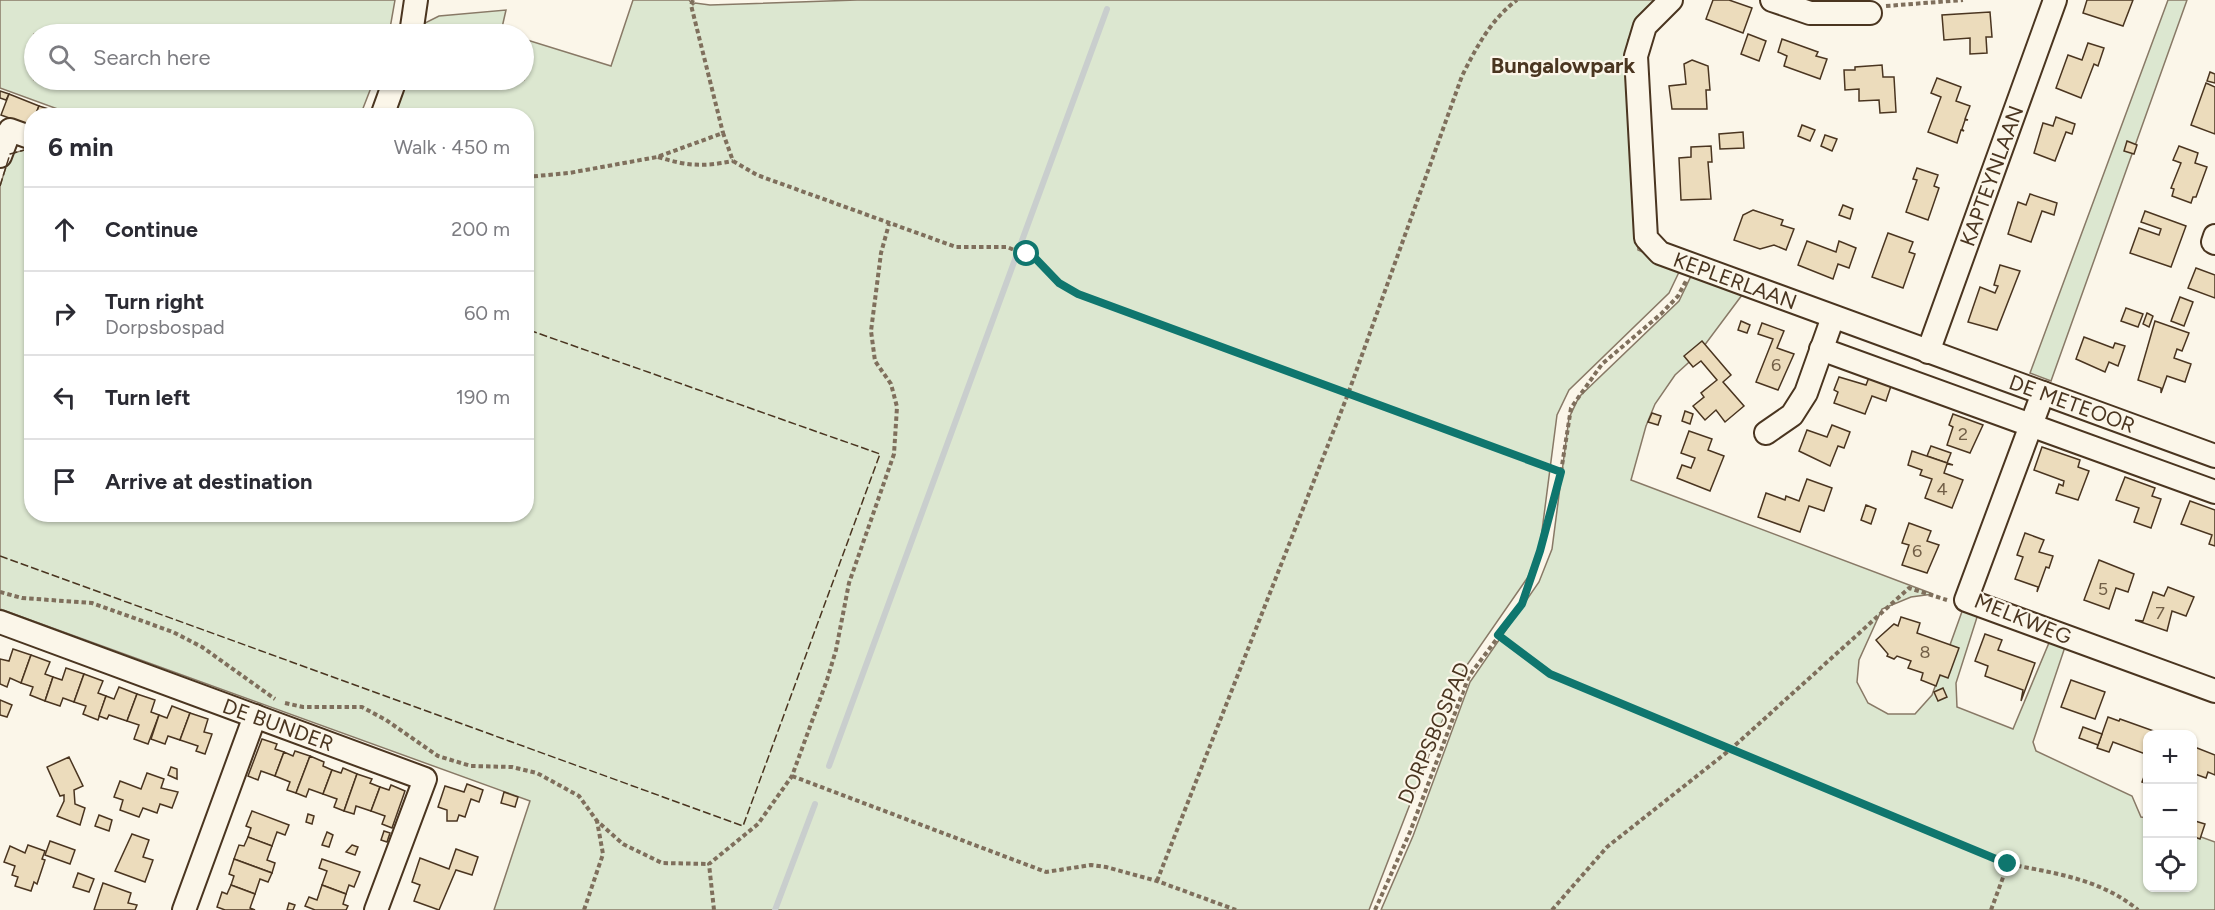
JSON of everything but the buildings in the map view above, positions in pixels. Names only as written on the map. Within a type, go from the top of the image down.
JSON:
[{"type":"street","points":[[412,24],[416,0]]},
{"type":"street","name":"KEPLERLAAN","points":[[1671,0],[1645,27],[1636,56],[1646,238],[1660,253],[1928,352]]},
{"type":"street","points":[[1772,0],[1810,13],[1870,13]]},
{"type":"street","name":"KAPTEYNLAAN","points":[[1928,352],[2055,0]]},
{"type":"street","points":[[385,108],[391,90]]},
{"type":"street","points":[[0,156],[10,130],[24,135]]},
{"type":"street","points":[[2215,236],[2213,243],[2215,243]]},
{"type":"street","points":[[1766,433],[1792,415],[1806,393],[1833,317]]},
{"type":"street","points":[[1821,349],[2215,492]]},
{"type":"street","name":"DE METEOOR","points":[[1928,352],[2215,456]]},
{"type":"street","name":"MELKWEG","points":[[2043,393],[1966,600],[2215,691]]},
{"type":"street","name":"DE BUNDER","points":[[0,622],[425,779],[376,910]]},
{"type":"street","points":[[184,910],[255,716]]},
{"type":"path","points":[[693,0],[691,5],[723,133],[733,161],[757,175],[956,247],[998,245],[1027,254],[1036,259],[1059,283],[1078,294],[1561,472]]},
{"type":"path","points":[[1157,881],[1348,394],[1462,76],[1485,35],[1500,15],[1517,0]]},
{"type":"path","points":[[1870,13],[1891,4],[1963,0]]},
{"type":"path","points":[[534,176],[570,173],[657,157],[723,133]]},
{"type":"path","points":[[657,157],[685,166],[709,166],[733,161]]},
{"type":"path","points":[[0,592],[22,598],[92,603],[173,632],[202,647],[272,698],[303,708],[362,707],[386,720],[438,756],[471,766],[525,769],[551,779],[579,796],[597,820],[623,844],[662,863],[709,864],[758,824],[792,776],[827,680],[836,650],[849,583],[894,454],[897,407],[891,384],[875,361],[872,331],[881,253],[889,224]]},
{"type":"path","name":"DORPSBOSPAD","points":[[1375,910],[1410,831],[1469,676],[1522,604],[1540,551],[1561,472],[1571,408],[1602,364],[1678,296],[1693,266]]},
{"type":"path","points":[[1552,910],[1607,848],[1731,749],[1909,588],[1953,602],[1966,600]]},
{"type":"path","points":[[1498,635],[1550,674],[2008,864],[2082,879],[2099,886],[2138,910]]},
{"type":"path","points":[[792,776],[1046,872],[1091,865],[1157,881],[1236,910]]},
{"type":"path","points":[[584,910],[603,854],[597,820]]},
{"type":"path","points":[[709,864],[714,910]]},
{"type":"path","points":[[1991,910],[2008,864]]},
{"type":"green space","points":[[0,0],[395,0],[391,24],[24,24],[24,90],[370,90],[363,108],[55,108],[0,88]]},
{"type":"green space","points":[[633,0],[689,0],[693,5],[695,3],[710,5],[857,0],[1657,0],[1645,13],[1628,40],[1638,250],[1681,268],[1669,293],[1569,390],[1557,415],[1540,546],[1528,577],[1460,675],[1369,910],[494,910],[530,801],[0,609],[0,186],[10,154],[24,150],[24,522],[534,522],[534,108],[392,108],[398,90],[534,90],[534,42],[611,66]]},
{"type":"green space","points":[[2168,0],[2187,0],[2051,381],[2030,373]]},
{"type":"green space","points":[[506,10],[503,24],[423,24],[439,16]]},
{"type":"green space","points":[[1693,272],[1745,291],[1698,354],[1675,375],[1655,404],[1646,426],[1631,480],[1933,594],[1911,597],[1882,609],[1859,660],[1857,682],[1868,703],[1888,714],[1915,714],[1932,695],[1964,606],[1979,611],[1956,683],[1957,707],[2013,729],[2051,638],[2066,644],[2033,742],[2036,751],[2132,796],[2143,817],[2143,892],[2197,892],[2197,835],[2215,842],[2215,910],[1381,910],[1413,836],[1470,682],[1539,582],[1552,549],[1569,418],[1579,397],[1679,301]]},
{"type":"waterway","points":[[829,766],[1107,9]]},
{"type":"waterway","points":[[775,910],[815,804]]},
{"type":"fence","points":[[0,186],[10,154],[24,150]]},
{"type":"fence","points":[[0,556],[743,826],[880,454],[534,332]]},
{"type":"district","name":"Bungalowpark","points":[[1563,65]]},
{"type":"route","points":[[1027,254],[1036,259],[1059,283],[1078,294],[1561,472],[1540,551],[1522,604],[1498,635],[1550,674],[2008,864]]}]
